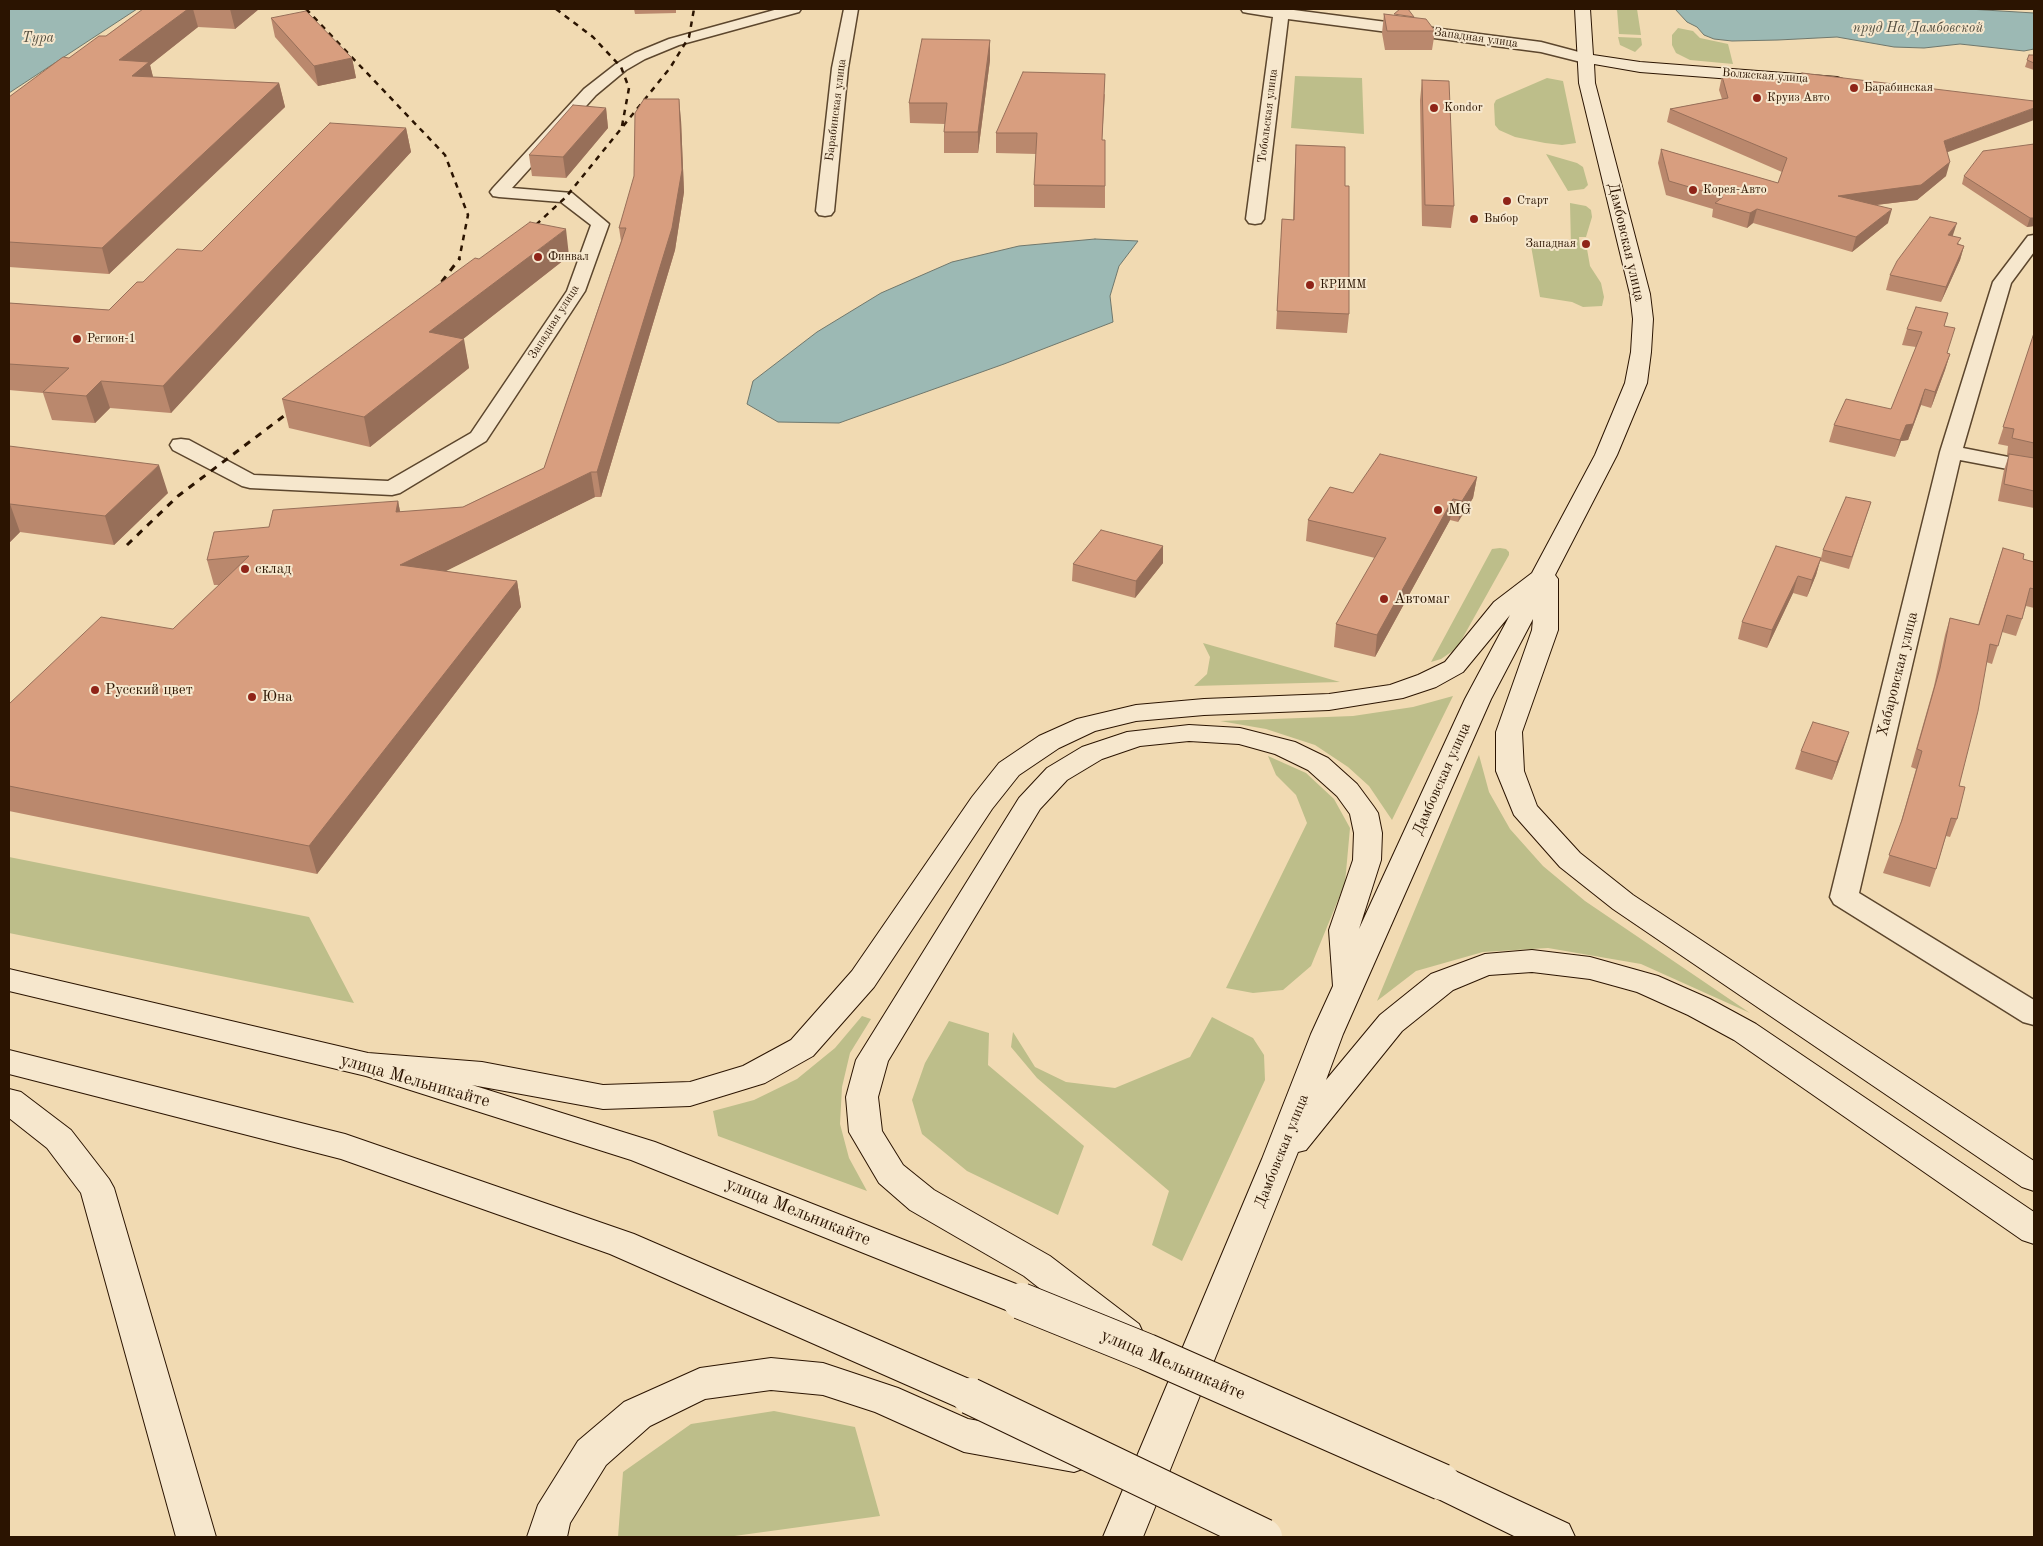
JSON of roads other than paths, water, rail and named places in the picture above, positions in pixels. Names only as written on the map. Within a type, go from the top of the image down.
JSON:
[{"type":"main road","name":"Дамбовская улица","points":[[1123,1537],[1279,1159],[1327,1034],[1478,699],[1606,455],[1624,416],[1636,383],[1641,352],[1643,319],[1640,294],[1587,83],[1582,9]]},
{"type":"main road","name":"Волжская улица","points":[[1585,58],[1640,67],[1850,82]]},
{"type":"main road","points":[[368,1065],[482,1074],[604,1097],[690,1094],[754,1075],[802,1048],[863,979],[982,804],[1009,769],[1049,742],[1086,725],[1136,713],[1204,707],[1328,702],[1394,692],[1428,682],[1454,667],[1503,606],[1546,572]]},
{"type":"main road","points":[[1546,572],[1545,630],[1509,732],[1510,771],[1524,809],[1570,860],[1623,902],[2034,1178]]},
{"type":"main road","points":[[1147,1352],[1037,1266],[922,1200],[891,1174],[866,1132],[862,1097],[872,1060],[1028,804],[1057,774],[1092,753],[1137,738],[1189,733],[1240,736],[1285,748],[1318,764],[1347,790],[1364,813],[1368,833],[1367,860],[1344,930],[1347,991]]},
{"type":"main road","points":[[1279,1159],[1391,1024],[1442,982],[1485,965],[1532,961],[1590,968],[1647,984],[1699,1007],[1745,1032],[2034,1230]]},
{"type":"main road","name":"улица Мельникайте","points":[[9,980],[368,1065],[643,1151],[1147,1352],[1442,1482],[1555,1537]]},
{"type":"main road","points":[[9,1062],[345,1147],[622,1244],[970,1396],[1264,1537]]},
{"type":"main road","points":[[9,1101],[59,1139],[97,1188],[196,1537]]},
{"type":"main road","points":[[547,1537],[552,1518],[592,1453],[636,1414],[700,1384],[771,1374],[823,1380],[885,1399],[964,1435],[1111,1462]]},
{"type":"street","name":"Западная улица","points":[[181,444],[250,481],[392,488],[479,438],[576,292],[600,224],[566,197],[499,192],[590,92],[621,67],[640,56],[689,37],[794,9]]},
{"type":"street","name":"Барабинская улица","points":[[825,211],[840,68],[850,9]]},
{"type":"street","name":"Западная улица","points":[[1248,9],[1541,47],[1585,58]]},
{"type":"street","name":"Тобольская улица","points":[[1255,219],[1281,12]]},
{"type":"street","name":"Хабаровская улица","points":[[2034,240],[2002,282],[1951,452],[1844,896],[2034,1014]]},
{"type":"street","points":[[1951,452],[2034,468]]},
{"type":"water","name":"Тура","points":[[9,9],[137,9],[9,93]]},
{"type":"water","name":"пруд На Дамбовской","points":[[1675,9],[1968,9],[2034,13],[2034,49],[2024,51],[1960,44],[1924,48],[1894,47],[1837,37],[1732,41],[1714,39],[1704,35],[1697,27],[1687,22]]},
{"type":"water","points":[[1095,239],[1138,241],[1119,266],[1110,296],[1113,322],[1004,364],[839,423],[778,422],[747,404],[753,381],[817,332],[881,293],[952,262],[1019,246]]},
{"type":"railway","points":[[306,9],[445,155],[468,215],[459,259]]},
{"type":"railway","points":[[556,9],[593,37],[621,67],[629,88],[622,126]]},
{"type":"railway","points":[[528,232],[566,197],[670,68],[689,37],[694,9]]},
{"type":"railway","points":[[433,293],[459,259]]},
{"type":"railway","points":[[127,545],[178,496],[297,406]]},
{"type":"place","name":"Барабинская","points":[[1854,88]]},
{"type":"place","name":"Круиз Авто","points":[[1757,98]]},
{"type":"place","name":"Kondor","points":[[1434,108]]},
{"type":"place","name":"Корея-Авто","points":[[1693,190]]},
{"type":"place","name":"Старт","points":[[1507,201]]},
{"type":"place","name":"Выбор","points":[[1474,219]]},
{"type":"place","name":"Западная","points":[[1586,244]]},
{"type":"place","name":"Финвал","points":[[538,257]]},
{"type":"place","name":"КРИММ","points":[[1310,285]]},
{"type":"place","name":"Регион-1","points":[[77,339]]},
{"type":"place","name":"MG","points":[[1438,510]]},
{"type":"place","name":"склад","points":[[245,569]]},
{"type":"place","name":"Автомаг","points":[[1384,599]]},
{"type":"place","name":"Русский цвет","points":[[95,690]]},
{"type":"place","name":"Юна","points":[[252,697]]}]
